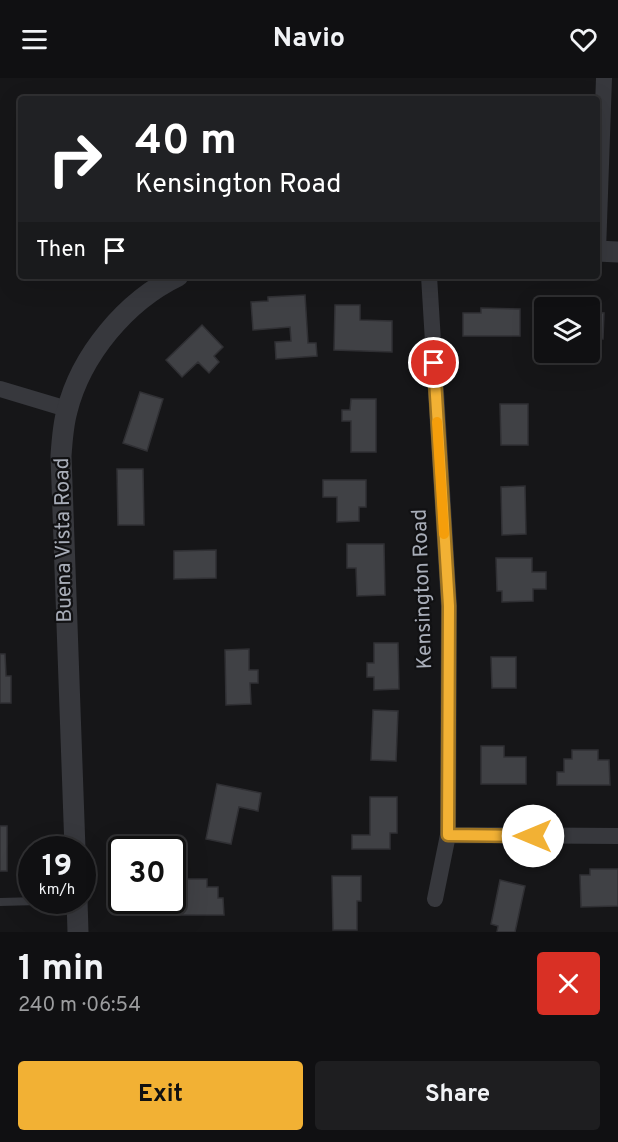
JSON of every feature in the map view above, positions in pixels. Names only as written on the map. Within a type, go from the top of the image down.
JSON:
[{"type":"street","points":[[604,78],[604,251]]},
{"type":"street","name":"Buena Vista Road","points":[[75,836],[61,467],[67,409],[91,356],[112,326],[150,292],[173,279]]},
{"type":"street","name":"Kensington Road","points":[[429,279],[449,606],[448,835],[435,899]]},
{"type":"street","points":[[0,389],[67,409]]},
{"type":"street","points":[[448,835],[618,836]]},
{"type":"street","points":[[77,914],[78,932]]},
{"type":"lane","points":[[0,902],[18,902]]},
{"type":"building","points":[[305,295],[308,343],[316,343],[317,356],[276,359],[275,342],[291,341],[290,327],[253,330],[251,302],[268,301],[268,297]]},
{"type":"building","points":[[335,305],[360,305],[360,320],[392,321],[392,352],[334,350]]},
{"type":"building","points":[[481,308],[520,309],[520,336],[463,336],[463,313],[481,313]]},
{"type":"building","points":[[600,313],[604,313],[603,339],[600,339]]},
{"type":"building","points":[[202,325],[223,347],[214,356],[219,362],[209,373],[198,362],[182,377],[166,360]]},
{"type":"building","points":[[140,392],[163,399],[147,451],[123,443]]},
{"type":"building","points":[[351,399],[376,399],[376,452],[351,452],[351,421],[342,421],[342,410],[350,410]]},
{"type":"building","points":[[500,404],[528,404],[528,445],[501,445]]},
{"type":"building","points":[[117,469],[143,469],[144,525],[118,525]]},
{"type":"building","points":[[323,480],[366,480],[366,507],[359,507],[359,521],[337,522],[337,497],[323,497]]},
{"type":"building","points":[[525,486],[526,534],[502,535],[501,487]]},
{"type":"building","points":[[347,544],[384,544],[385,595],[357,596],[356,568],[347,568]]},
{"type":"building","points":[[216,550],[216,578],[174,579],[174,551]]},
{"type":"building","points":[[496,558],[532,558],[532,572],[546,572],[546,589],[533,589],[533,601],[502,602],[502,591],[497,591]]},
{"type":"building","points":[[374,643],[398,643],[399,689],[374,690],[374,677],[367,677],[367,663],[374,663]]},
{"type":"building","points":[[249,649],[249,670],[258,670],[258,683],[250,683],[251,704],[226,705],[225,650]]},
{"type":"building","points":[[0,654],[5,654],[6,676],[11,676],[11,703],[0,703]]},
{"type":"building","points":[[491,657],[516,657],[516,688],[492,688]]},
{"type":"building","points":[[373,710],[398,711],[396,761],[371,760]]},
{"type":"building","points":[[481,746],[504,746],[504,757],[526,757],[526,784],[481,784]]},
{"type":"building","points":[[572,750],[598,750],[598,760],[609,760],[610,785],[557,785],[557,772],[564,772],[564,759],[572,759]]},
{"type":"building","points":[[217,784],[261,793],[258,811],[239,807],[231,844],[206,839]]},
{"type":"building","points":[[370,797],[397,797],[397,833],[390,833],[390,849],[352,849],[352,835],[370,835]]},
{"type":"building","points":[[0,826],[7,826],[7,871],[0,871]]},
{"type":"building","points":[[590,869],[618,869],[618,906],[581,907],[580,875],[590,875]]},
{"type":"building","points":[[332,876],[361,876],[361,901],[357,901],[357,930],[333,930]]},
{"type":"building","points":[[186,879],[207,879],[207,887],[218,887],[218,898],[223,898],[224,915],[177,915],[186,914]]},
{"type":"building","points":[[500,880],[525,886],[515,932],[497,932],[498,926],[491,924]]},
{"type":"slow traffic","points":[[437,422],[444,534]]},
{"type":"route","points":[[434,363],[449,606],[448,835],[533,836]]}]
